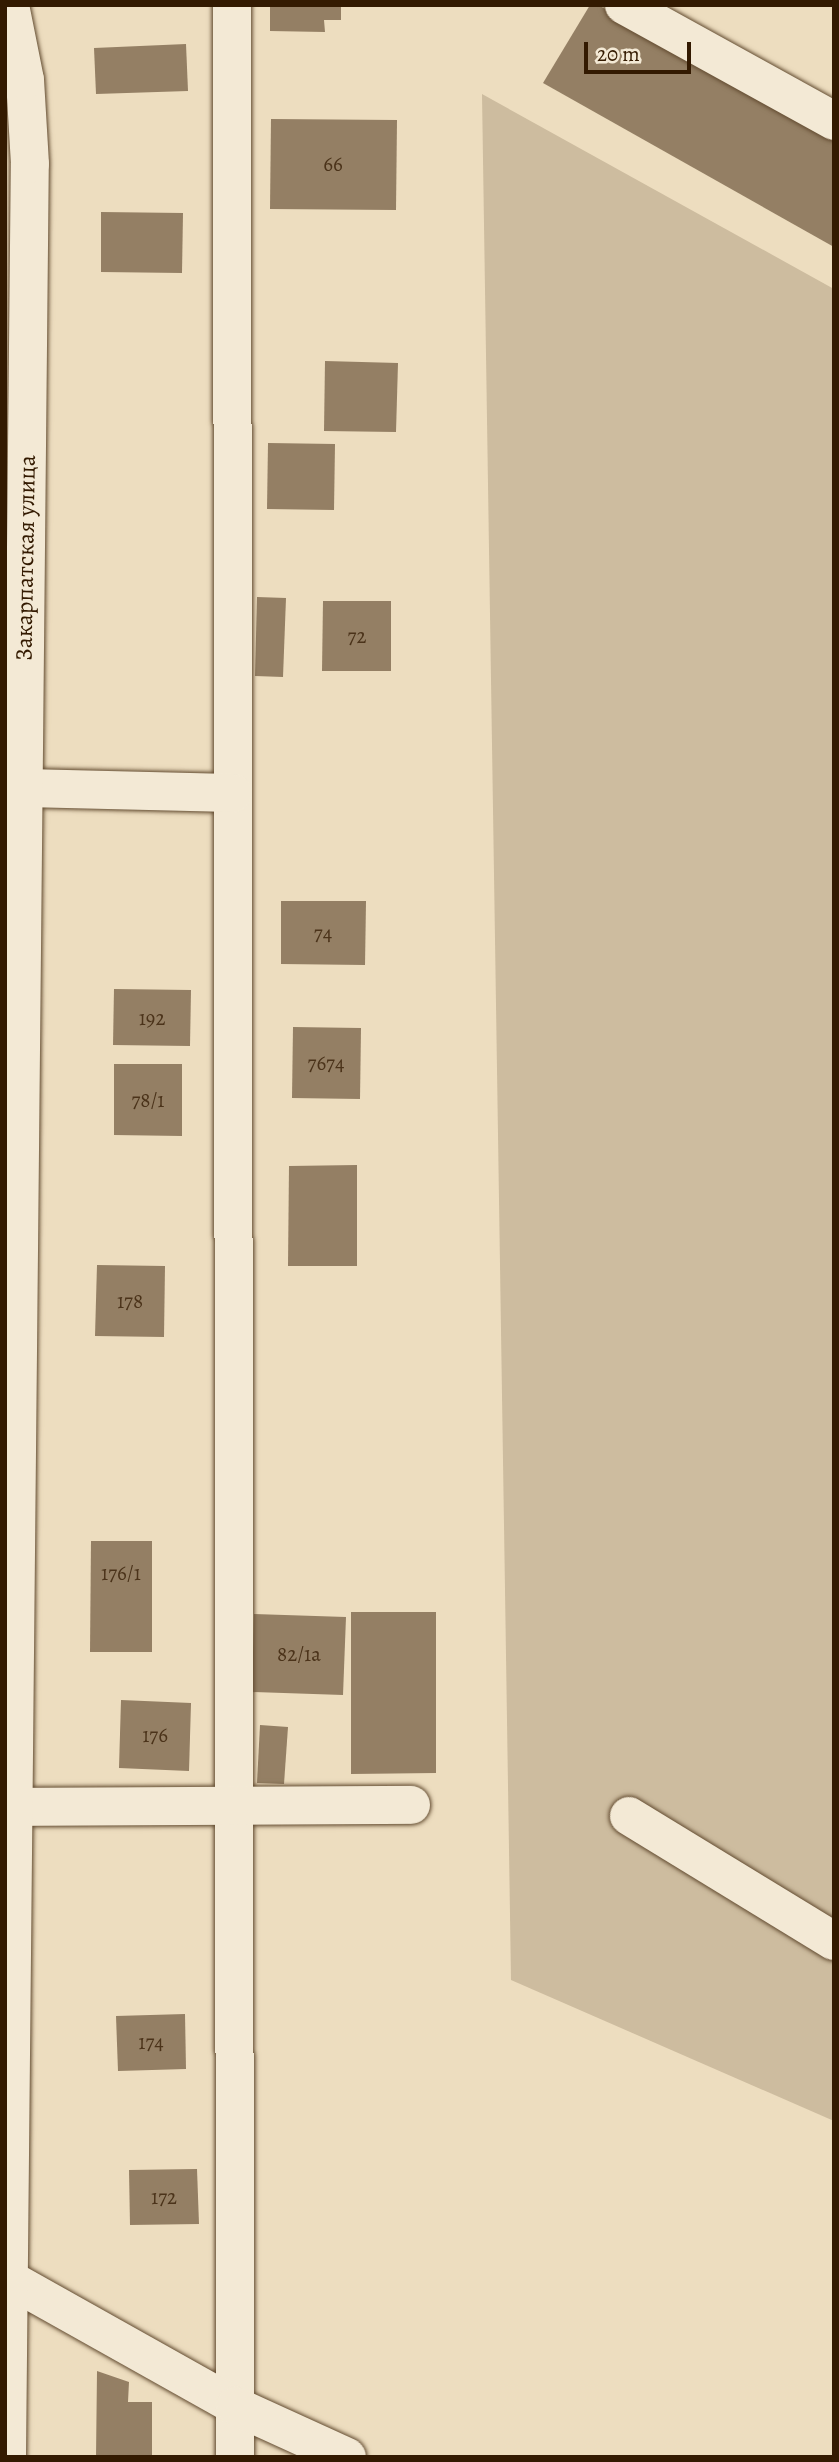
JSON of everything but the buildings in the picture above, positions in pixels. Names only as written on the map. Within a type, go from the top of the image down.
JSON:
[{"type":"street","name":"Закарпатская улица","points":[[7,2457],[30,164],[25,80],[10,5]]},
{"type":"street","points":[[232,5],[235,2457]]},
{"type":"street","points":[[624,5],[834,121]]},
{"type":"street","points":[[24,788],[233,793]]},
{"type":"street","points":[[15,1807],[411,1805]]},
{"type":"street","points":[[629,1816],[834,1941]]},
{"type":"street","points":[[9,2279],[235,2406],[347,2457]]},
{"type":"shaded area","points":[[482,94],[834,289],[834,2121],[511,1980]]}]
